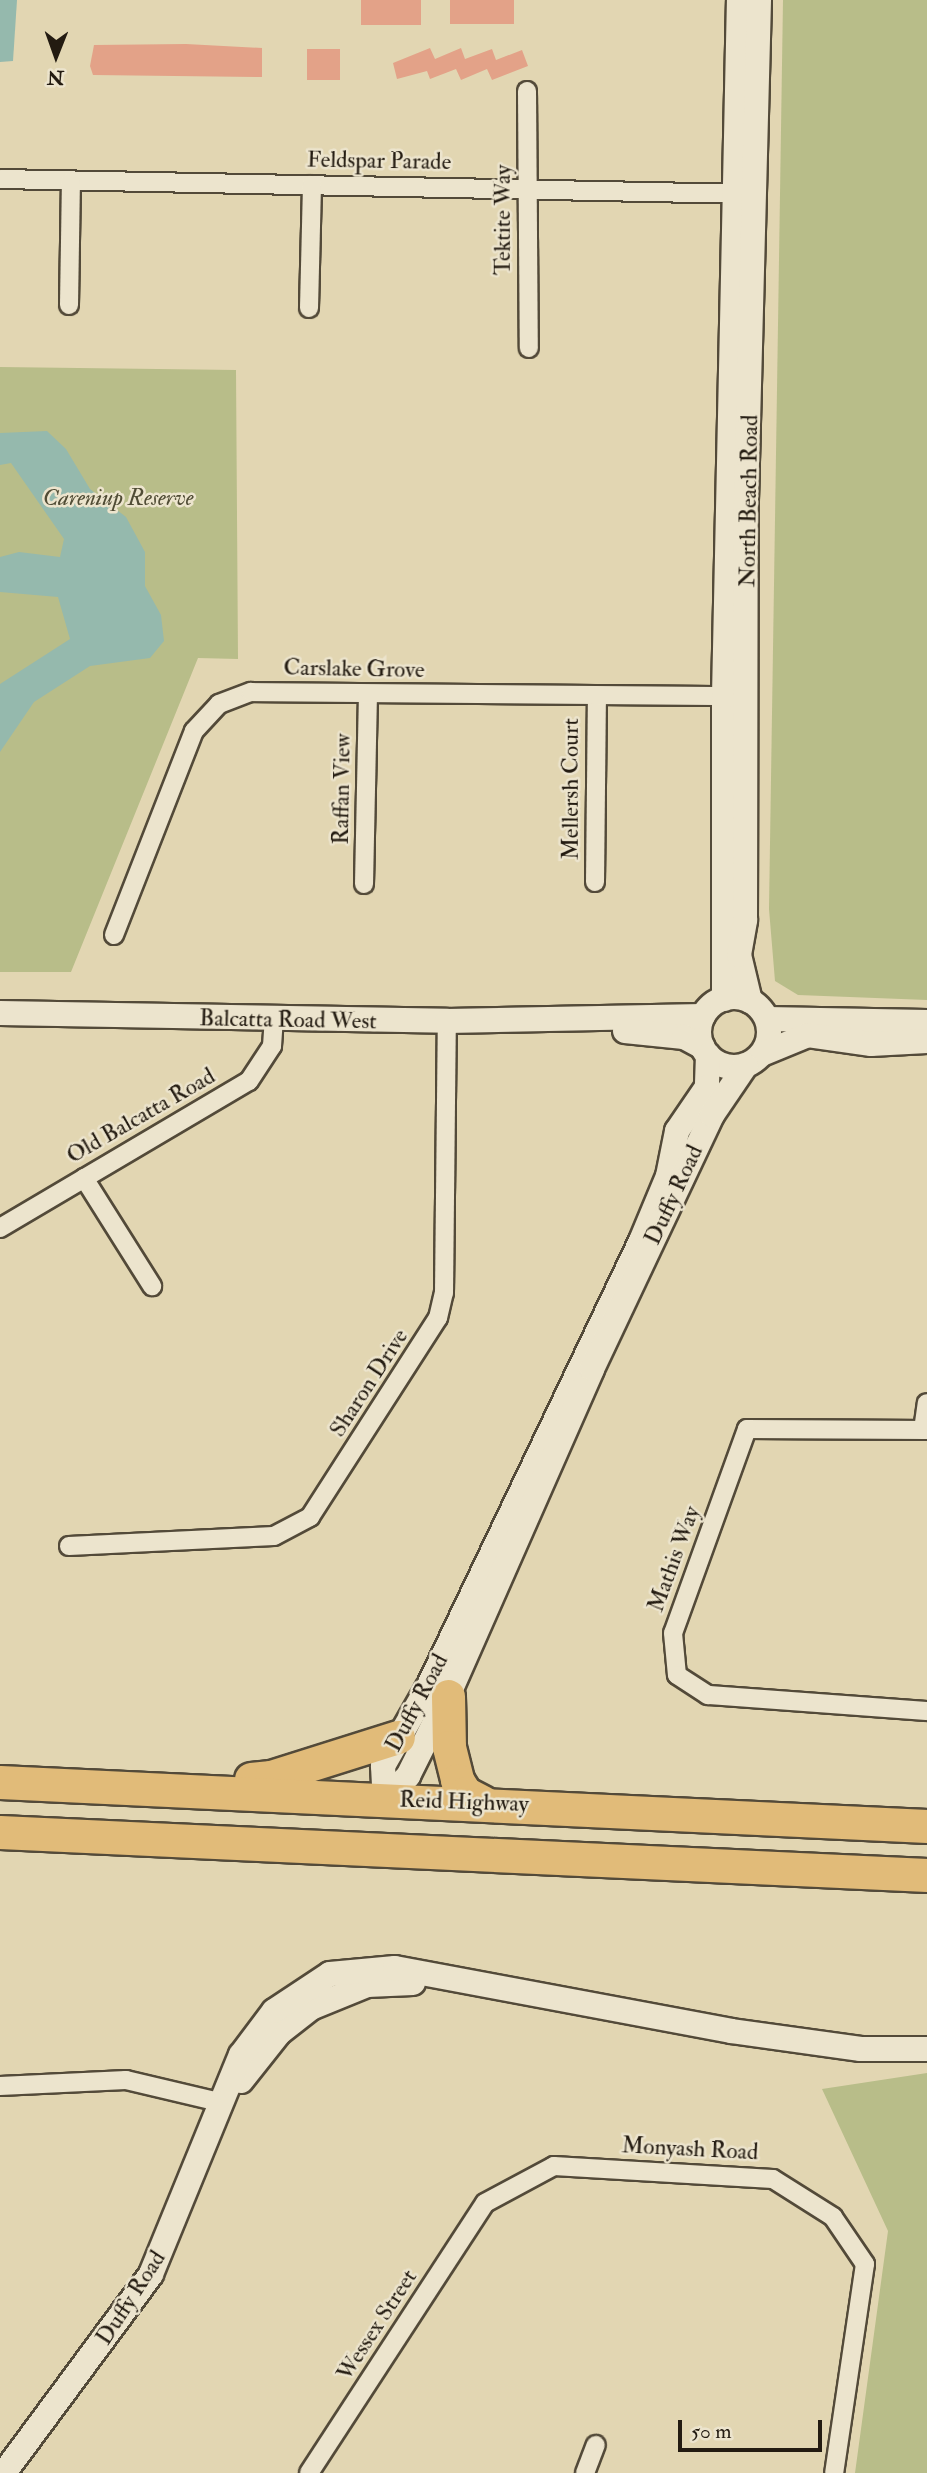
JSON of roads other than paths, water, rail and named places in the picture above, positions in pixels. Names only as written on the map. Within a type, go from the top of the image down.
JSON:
[{"type":"highway","points":[[448,1696],[449,1747],[457,1780],[465,1793],[483,1802]]},
{"type":"highway","points":[[130,1786],[271,1777],[398,1737]]},
{"type":"highway","name":"Reid Highway","points":[[0,1782],[483,1802],[927,1826]]},
{"type":"highway","points":[[307,1843],[353,1829],[385,1799]]},
{"type":"highway","points":[[385,1799],[391,1826],[434,1851]]},
{"type":"highway","points":[[0,1832],[307,1843],[927,1875]]},
{"type":"main road","name":"North Beach Road","points":[[739,0],[747,194]]},
{"type":"main road","name":"North Beach Road","points":[[724,999],[735,696],[747,194],[759,0]]},
{"type":"main road","name":"North Beach Road","points":[[735,696],[745,920],[739,955],[750,1001]]},
{"type":"main road","points":[[754,1060],[769,1038],[767,1020],[750,1001],[724,999],[703,1016],[706,1051],[726,1066],[754,1060],[786,1040],[808,1035],[871,1044],[927,1041]]},
{"type":"main road","name":"Balcatta Road West","points":[[0,1013],[274,1020],[576,1021],[684,1037],[706,1051]]},
{"type":"main road","name":"Balcatta Road West","points":[[576,1021],[594,1016],[703,1016]]},
{"type":"main road","points":[[767,1020],[927,1022]]},
{"type":"main road","name":"Duffy Road","points":[[385,1799],[383,1766],[428,1687],[641,1241],[668,1176],[677,1131],[707,1087],[706,1051]]},
{"type":"main road","name":"Duffy Road","points":[[385,1799],[408,1776],[448,1696],[597,1357],[712,1115],[754,1060]]},
{"type":"main road","name":"Duffy Road","points":[[4,2473],[151,2274],[241,2055],[274,2011],[300,1989],[362,1967],[460,1980],[731,2031],[861,2049],[927,2049]]},
{"type":"street","name":"Tektite Way","points":[[527,91],[529,348]]},
{"type":"street","name":"Feldspar Parade","points":[[0,179],[747,194]]},
{"type":"street","points":[[69,305],[71,181]]},
{"type":"street","points":[[309,308],[312,185]]},
{"type":"street","name":"Carslake Grove","points":[[114,935],[194,731],[219,704],[251,692],[597,697],[735,696]]},
{"type":"street","name":"Raffan View","points":[[364,884],[368,694]]},
{"type":"street","name":"Mellersh Court","points":[[595,882],[597,697]]},
{"type":"street","name":"Old Balcatta Road","points":[[0,1228],[249,1082],[272,1046],[274,1020]]},
{"type":"street","name":"Sharon Drive","points":[[69,1546],[274,1536],[310,1517],[438,1318],[444,1293],[447,1021]]},
{"type":"street","points":[[84,1178],[152,1286]]},
{"type":"street","points":[[925,1430],[927,1403]]},
{"type":"street","name":"Mathis Way","points":[[925,1430],[747,1429],[673,1633],[677,1675],[709,1695],[927,1711]]},
{"type":"street","points":[[0,2086],[126,2080],[223,2103]]},
{"type":"street","name":"Monyash Road","points":[[485,2203],[554,2166],[773,2179],[833,2217],[865,2264],[834,2473]]},
{"type":"street","name":"Wessex Street","points":[[309,2473],[485,2203]]},
{"type":"street","points":[[585,2473],[596,2445]]},
{"type":"water","points":[[0,0],[17,0],[13,61],[0,62]]},
{"type":"water","points":[[47,431],[66,449],[90,489],[126,517],[145,552],[145,586],[161,615],[164,641],[150,658],[90,666],[34,702],[0,752],[0,684],[70,639],[58,597],[0,592],[0,557],[19,552],[60,557],[64,539],[11,463],[0,465],[0,433]]},
{"type":"park label","name":"Careniup Reserve","points":[[118,498]]}]
